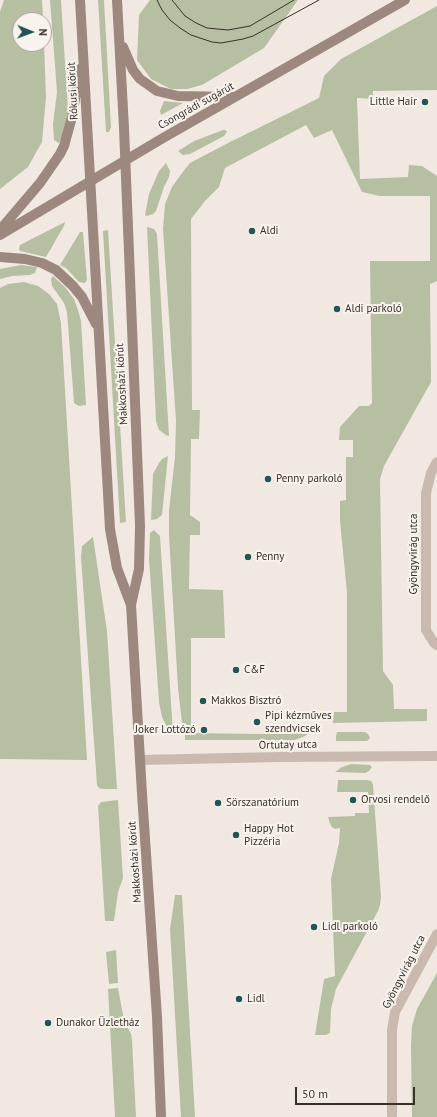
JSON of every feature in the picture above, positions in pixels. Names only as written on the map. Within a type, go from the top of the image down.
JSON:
[{"type":"main road","name":"Rókusi körút","points":[[80,0],[90,181]]},
{"type":"main road","points":[[117,0],[125,160]]},
{"type":"main road","name":"Csongrádi sugárút","points":[[0,235],[125,160],[405,0]]},
{"type":"main road","points":[[119,35],[128,61],[133,70],[140,79],[157,91],[178,96],[235,97]]},
{"type":"main road","points":[[0,230],[40,183],[64,146],[72,117],[83,49]]},
{"type":"main road","name":"Makkosházi körút","points":[[125,160],[140,526],[138,569],[132,605],[140,760],[157,1017],[161,1117]]},
{"type":"main road","name":"Makkosházi körút","points":[[90,181],[110,528],[118,568],[132,605]]},
{"type":"main road","points":[[0,257],[25,259],[42,263],[56,270],[82,297],[95,320],[99,332]]},
{"type":"street","name":"Gyöngyvirág utca","points":[[437,462],[431,473],[426,494],[426,630],[434,643],[437,645]]},
{"type":"street","name":"Ortutay utca","points":[[140,760],[437,756]]},
{"type":"street","name":"Gyöngyvirág utca","points":[[392,1117],[392,1030],[395,1012],[437,934]]},
{"type":"green space","points":[[4,0],[42,0],[43,12],[12,12],[12,52],[44,52],[46,97],[42,142],[28,167],[0,189],[0,12]]},
{"type":"green space","points":[[50,0],[61,0],[68,110],[66,129],[59,143],[54,140],[53,124],[57,92]]},
{"type":"green space","points":[[98,0],[104,0],[111,127],[109,132],[106,132]]},
{"type":"green space","points":[[150,0],[298,0],[264,48],[202,85],[187,89],[171,89],[151,79],[137,60],[139,15]]},
{"type":"green space","points":[[437,6],[437,90],[373,91],[373,99],[357,98],[360,179],[408,177],[409,165],[422,166],[437,176],[437,281],[430,284],[431,382],[384,466],[380,479],[383,671],[393,685],[394,709],[427,709],[427,721],[333,723],[334,712],[347,712],[347,593],[340,521],[340,501],[346,500],[346,457],[353,457],[353,440],[339,440],[340,427],[359,406],[369,406],[372,403],[370,261],[430,261],[430,196],[380,196],[362,192],[332,130],[314,138],[306,125],[225,168],[219,187],[205,201],[191,219],[192,410],[200,410],[199,439],[191,439],[190,515],[200,522],[200,535],[190,535],[189,589],[223,590],[225,638],[191,638],[191,726],[182,723],[178,688],[169,536],[169,510],[175,457],[176,421],[163,229],[165,204],[172,187],[190,163],[319,98],[324,76],[341,59]]},
{"type":"green space","points":[[164,101],[183,103],[161,115],[160,111]]},
{"type":"green space","points":[[223,130],[227,132],[224,136],[190,154],[183,155],[178,151],[194,141]]},
{"type":"green space","points":[[166,163],[170,171],[169,177],[156,211],[147,216],[145,215],[149,194],[159,171]]},
{"type":"green space","points":[[65,222],[46,257],[20,251],[20,245]]},
{"type":"green space","points":[[147,227],[154,229],[157,234],[169,436],[159,430],[156,421]]},
{"type":"green space","points":[[108,230],[126,522],[120,523],[103,231]]},
{"type":"green space","points":[[80,232],[83,232],[87,280],[85,283],[79,282],[66,268],[60,265]]},
{"type":"green space","points":[[21,265],[37,267],[35,273],[0,279],[0,269]]},
{"type":"green space","points":[[53,276],[65,287],[74,299],[81,321],[86,405],[79,406],[74,403],[67,312],[64,303],[52,286],[51,279]]},
{"type":"green space","points":[[24,282],[38,286],[49,294],[57,304],[61,323],[87,760],[0,759],[0,288],[8,284]]},
{"type":"green space","points":[[168,456],[162,515],[157,519],[151,520],[153,474],[162,459]]},
{"type":"green space","points":[[154,530],[160,536],[173,733],[167,727],[162,717],[159,702],[149,559],[150,533]]},
{"type":"green space","points":[[93,537],[107,631],[117,789],[102,789],[97,785],[81,557],[82,546]]},
{"type":"green space","points":[[337,732],[365,732],[370,738],[367,741],[336,741]]},
{"type":"green space","points":[[188,733],[309,733],[295,740],[185,740],[185,735]]},
{"type":"green space","points":[[351,764],[370,765],[372,767],[365,773],[335,772],[342,767]]},
{"type":"green space","points":[[338,780],[367,780],[371,781],[373,784],[381,897],[378,911],[336,989],[331,1009],[330,1033],[326,1035],[315,1035],[324,979],[335,976],[331,879],[339,843],[340,828],[335,829],[332,827],[328,817],[355,816],[355,813],[369,813],[368,792],[337,792]]},
{"type":"green space","points":[[118,800],[123,878],[118,892],[114,921],[105,921],[98,806],[101,802]]},
{"type":"green space","points":[[175,895],[182,895],[195,1117],[181,1117],[170,929]]},
{"type":"green space","points":[[116,950],[118,983],[109,984],[106,952]]},
{"type":"green space","points":[[437,973],[437,1117],[412,1117],[412,1026],[417,1009]]},
{"type":"green space","points":[[118,988],[124,1020],[131,1034],[132,1040],[136,1117],[115,1117],[108,989]]},
{"type":"tram line","points":[[157,0],[162,10],[170,20],[180,28],[191,35],[212,42],[221,43],[253,36],[319,0]]},
{"type":"tram line","points":[[172,0],[185,16],[196,23],[207,28],[228,30],[250,26],[294,0]]},
{"type":"place","name":"Little Hair","points":[[425,102]]},
{"type":"place","name":"Aldi","points":[[252,231]]},
{"type":"place","name":"Aldi parkoló","points":[[337,309]]},
{"type":"place","name":"Penny parkoló","points":[[268,479]]},
{"type":"place","name":"Penny","points":[[248,557]]},
{"type":"place","name":"C&F","points":[[236,670]]},
{"type":"place","name":"Makkos Bisztró","points":[[203,701]]},
{"type":"place","name":"Pipi kézműves szendvicsek","points":[[257,722]]},
{"type":"place","name":"Joker Lottózó","points":[[204,730]]},
{"type":"place","name":"Orvosi rendelő","points":[[353,800]]},
{"type":"place","name":"Sörszanatórium","points":[[218,803]]},
{"type":"place","name":"Happy Hot Pizzéria","points":[[236,835]]},
{"type":"place","name":"Lidl parkoló","points":[[314,927]]},
{"type":"place","name":"Lidl","points":[[239,999]]},
{"type":"place","name":"Dunakor Üzletház","points":[[48,1023]]}]
